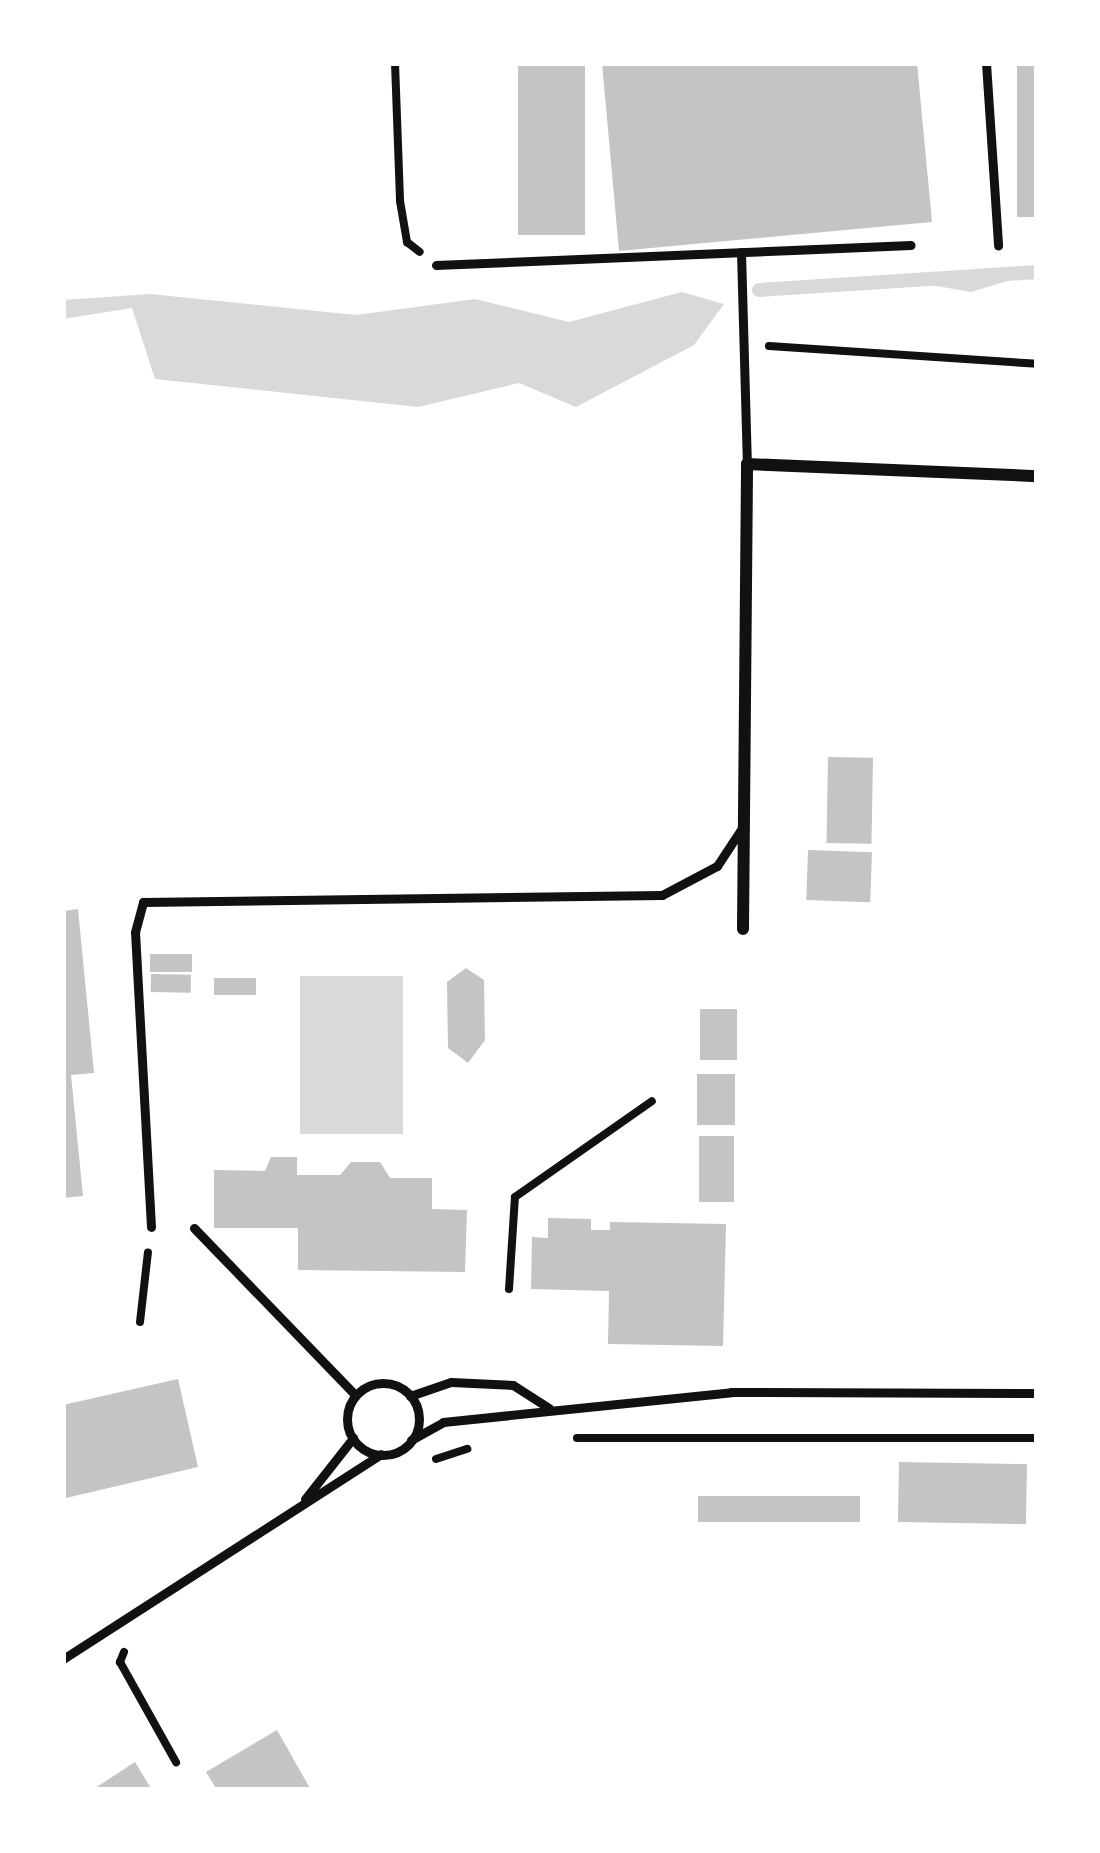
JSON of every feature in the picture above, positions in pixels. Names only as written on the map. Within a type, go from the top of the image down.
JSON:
[{"type":"street","points":[[743,929],[747,464],[1037,476]]},
{"type":"lane","points":[[986,63],[998,246]]},
{"type":"lane","points":[[436,265],[911,245]]},
{"type":"lane","points":[[741,252],[747,464]]},
{"type":"lane","points":[[151,1227],[135,932],[143,902],[662,895],[717,866],[744,825]]},
{"type":"lane","points":[[194,1228],[356,1395]]},
{"type":"lane","points":[[410,1396],[451,1382],[513,1384],[549,1408]]},
{"type":"lane","points":[[381,1454],[352,1438],[347,1418],[356,1395],[389,1383],[410,1396],[418,1418],[411,1440]]},
{"type":"lane","points":[[63,1659],[302,1503],[443,1422],[730,1392],[1037,1393]]},
{"type":"lane","points":[[302,1503],[352,1438]]},
{"type":"path","points":[[395,63],[407,242],[436,265]]},
{"type":"path","points":[[744,346],[1037,364]]},
{"type":"path","points":[[509,1289],[514,1197],[652,1100]]},
{"type":"path","points":[[140,1322],[151,1227]]},
{"type":"path","points":[[572,1438],[1037,1438]]},
{"type":"path","points":[[421,1464],[482,1444]]},
{"type":"path","points":[[143,1635],[120,1662],[176,1762]]},
{"type":"shaded area","points":[[1037,272],[971,292],[885,277],[943,274]]},
{"type":"shaded area","points":[[682,292],[724,304],[694,345],[576,407],[519,383],[418,407],[155,379],[132,308],[63,319],[63,300],[150,294],[356,315],[475,299],[569,322]]},
{"type":"shaded area","points":[[300,976],[403,976],[403,1134],[300,1134]]},
{"type":"building","points":[[518,63],[585,63],[585,235],[518,235]]},
{"type":"building","points":[[602,63],[917,63],[932,222],[619,251]]},
{"type":"building","points":[[1017,63],[1037,63],[1037,217],[1017,217]]},
{"type":"building","points":[[828,757],[873,758],[871,844],[826,843]]},
{"type":"building","points":[[808,850],[872,852],[870,902],[806,900]]},
{"type":"building","points":[[78,909],[94,1073],[71,1075],[83,1196],[63,1198],[63,911]]},
{"type":"building","points":[[150,954],[192,954],[192,972],[150,972]]},
{"type":"building","points":[[466,968],[484,980],[485,1040],[468,1063],[448,1048],[447,982]]},
{"type":"building","points":[[151,974],[191,975],[191,993],[151,992]]},
{"type":"building","points":[[214,978],[256,978],[256,995],[214,995]]},
{"type":"building","points":[[700,1009],[737,1009],[737,1060],[700,1060]]},
{"type":"building","points":[[697,1074],[735,1074],[735,1125],[697,1125]]},
{"type":"building","points":[[699,1136],[734,1136],[734,1202],[699,1202]]},
{"type":"building","points":[[271,1157],[297,1157],[297,1175],[340,1175],[351,1162],[380,1162],[390,1178],[432,1178],[432,1209],[467,1210],[465,1272],[298,1270],[298,1228],[214,1228],[214,1170],[265,1171]]},
{"type":"building","points":[[548,1218],[591,1219],[591,1230],[610,1230],[610,1222],[726,1224],[723,1346],[608,1344],[609,1291],[531,1289],[532,1237],[548,1238]]},
{"type":"building","points":[[178,1379],[198,1467],[66,1498],[63,1405]]},
{"type":"building","points":[[899,1462],[1027,1464],[1026,1524],[898,1522]]},
{"type":"building","points":[[698,1496],[860,1496],[860,1522],[698,1522]]},
{"type":"building","points":[[277,1730],[311,1790],[217,1790],[206,1772]]},
{"type":"building","points":[[135,1762],[152,1790],[92,1790]]},
{"type":"waterway","points":[[759,290],[1037,272]]}]
